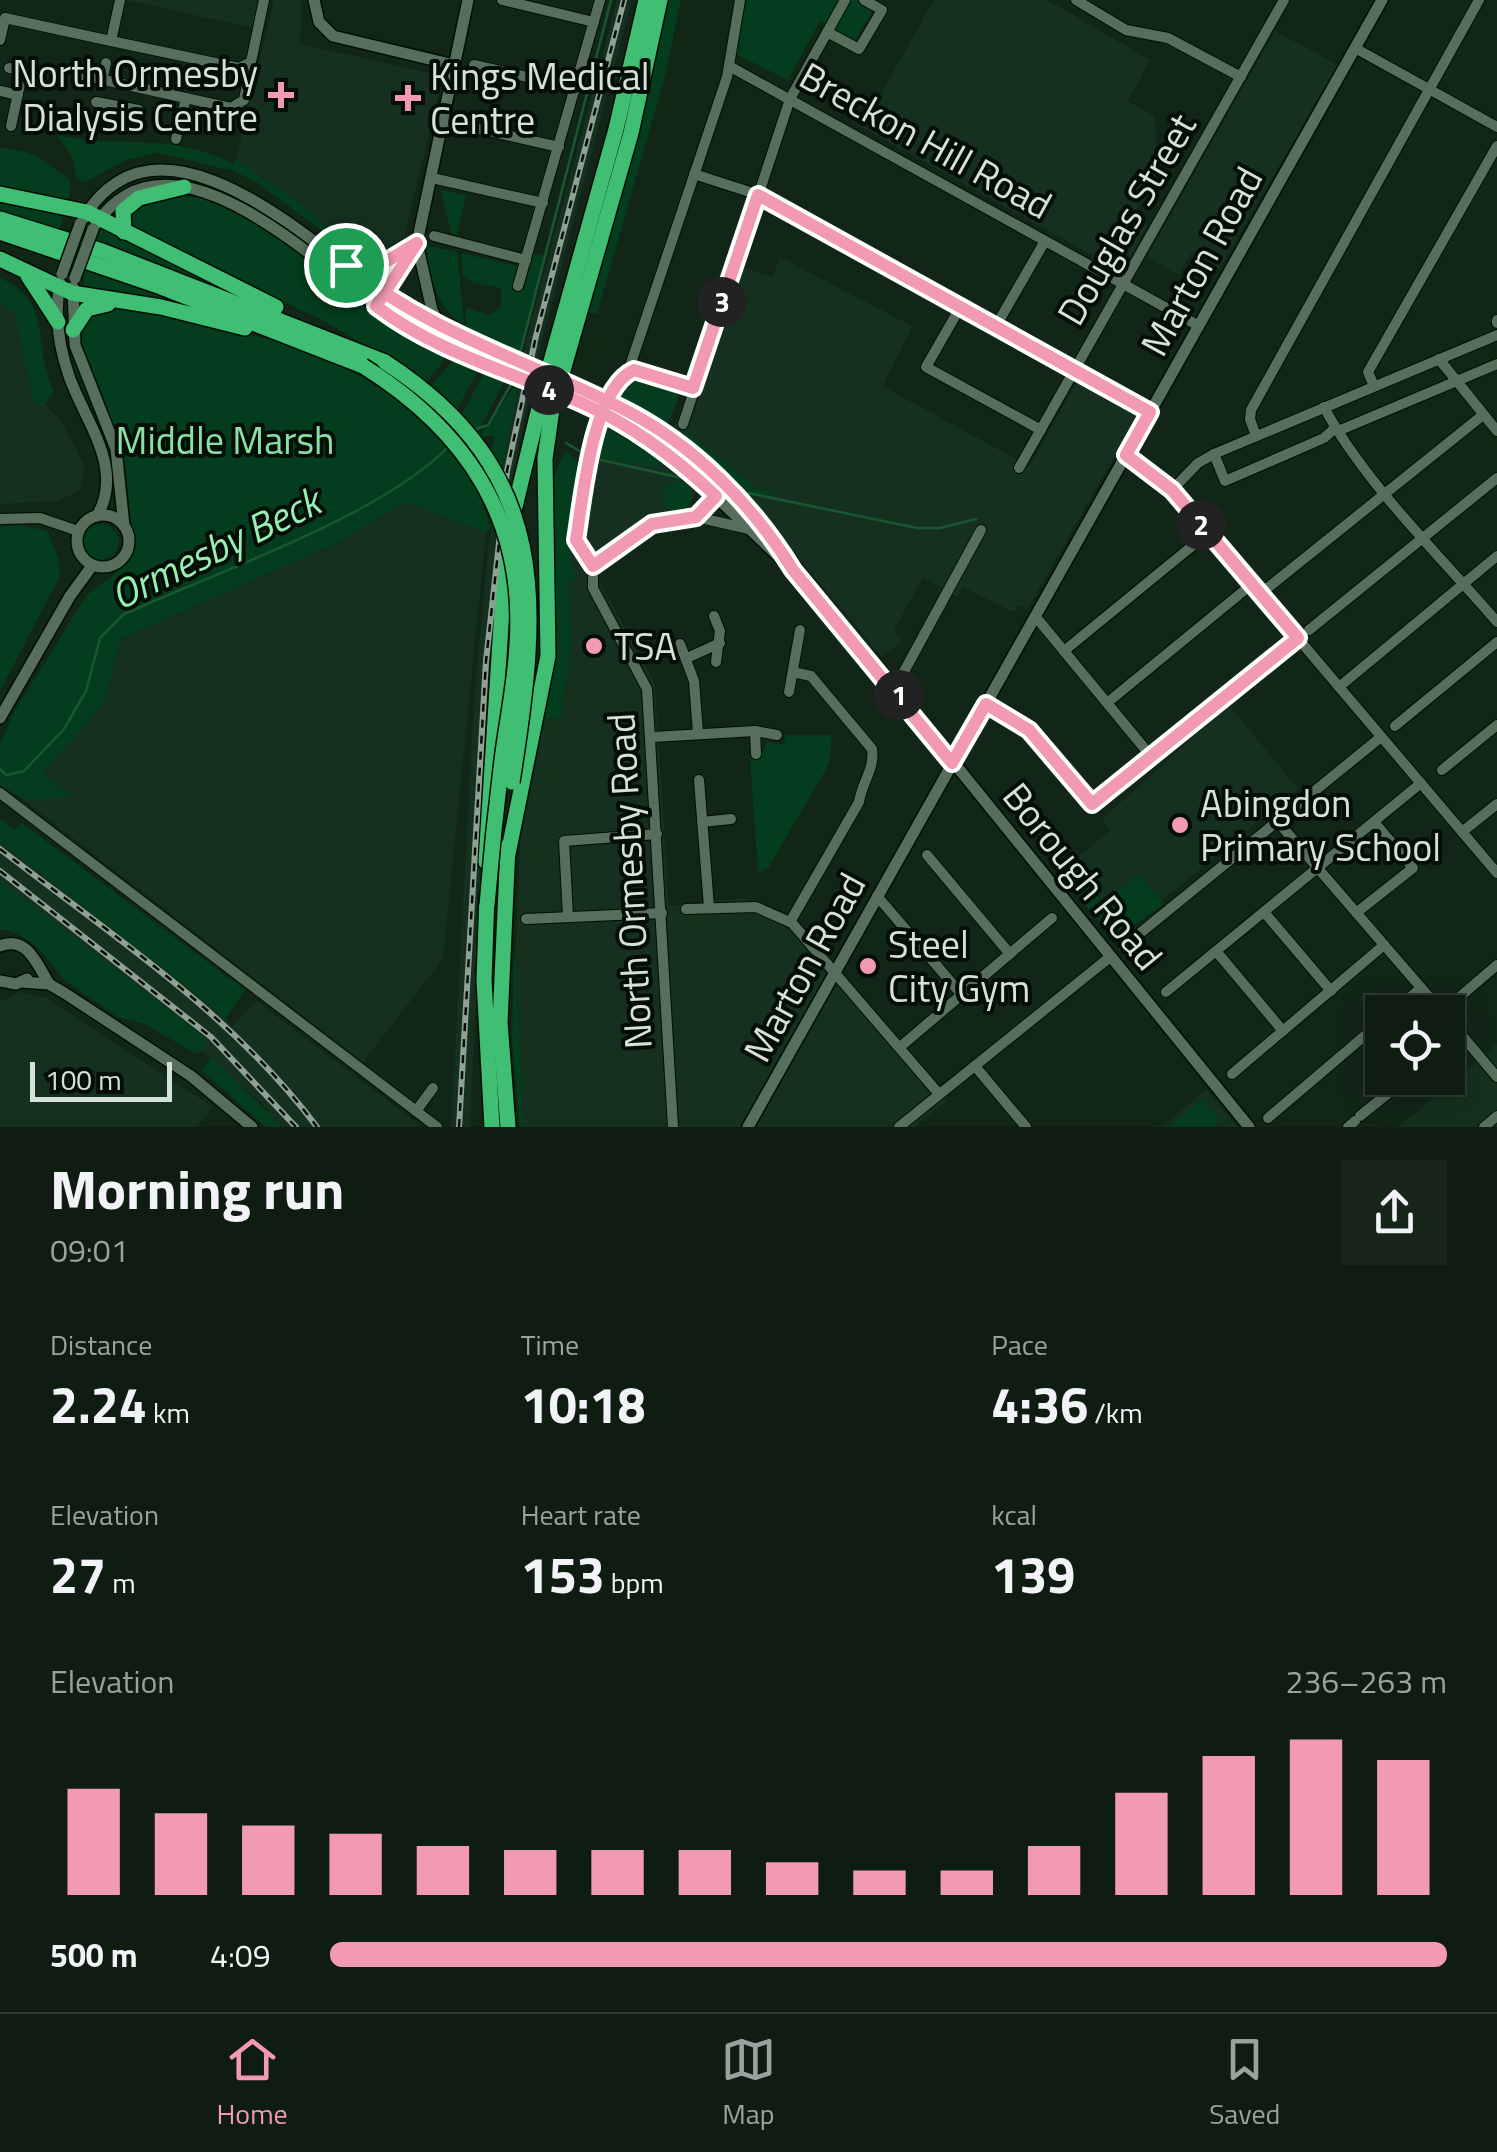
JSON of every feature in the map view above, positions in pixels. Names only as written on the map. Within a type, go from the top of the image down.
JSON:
[{"type":"highway","points":[[492,1127],[484,980],[485,842],[506,550],[518,490],[616,129],[646,0]]},
{"type":"highway","points":[[508,854],[548,656],[546,459],[552,409],[631,133],[660,0]]},
{"type":"highway","points":[[124,232],[122,211],[131,202],[184,187]]},
{"type":"highway","points":[[0,194],[124,232],[278,308],[315,338]]},
{"type":"highway","points":[[0,219],[102,251],[315,338],[424,408],[451,435],[494,502],[514,566],[518,643],[487,905]]},
{"type":"highway","points":[[0,232],[385,362],[447,410],[470,436],[506,495],[521,532],[529,574],[530,654],[512,782],[500,1022],[508,1127]]},
{"type":"highway","points":[[0,259],[24,272],[141,305],[315,338]]},
{"type":"highway","points":[[24,272],[65,326],[98,303],[141,305]]},
{"type":"highway","points":[[500,1022],[512,1062],[516,1127]]},
{"type":"street","points":[[111,40],[120,0]]},
{"type":"street","points":[[76,74],[238,105],[244,100],[264,0]]},
{"type":"street","points":[[314,0],[319,22],[332,36],[454,66]]},
{"type":"street","points":[[380,300],[417,243],[468,0]]},
{"type":"street","points":[[502,0],[537,4],[594,22]]},
{"type":"street","points":[[518,286],[600,0]]},
{"type":"street","name":"North Ormesby Road","points":[[673,1127],[647,689],[593,588],[593,566],[576,540],[604,406],[628,372],[729,66],[740,0]]},
{"type":"street","points":[[682,424],[790,99],[845,0]]},
{"type":"street","points":[[827,32],[858,49],[882,10],[864,0]]},
{"type":"street","points":[[1076,0],[1126,30],[1168,38],[1240,78]]},
{"type":"street","name":"Douglas Street","points":[[1019,468],[1284,0]]},
{"type":"street","name":"Marton Road","points":[[748,1127],[1382,0]]},
{"type":"street","points":[[1256,436],[1250,420],[1252,410],[1479,0]]},
{"type":"street","points":[[0,40],[5,18],[240,68],[251,62]]},
{"type":"street","points":[[1355,48],[1497,127]]},
{"type":"street","points":[[106,63],[101,103],[139,110]]},
{"type":"street","points":[[474,65],[576,88]]},
{"type":"street","name":"Breckon Hill Road","points":[[729,66],[1198,326]]},
{"type":"street","points":[[9,68],[23,70],[11,126]]},
{"type":"street","points":[[0,91],[18,95]]},
{"type":"street","points":[[176,140],[186,98]]},
{"type":"street","points":[[444,121],[559,146]]},
{"type":"street","points":[[1374,386],[1368,372],[1497,146]]},
{"type":"street","name":"Borough Road","points":[[65,326],[67,283],[104,192],[136,172],[179,172],[252,200],[294,224],[346,265],[380,300],[625,410],[696,457],[773,538],[793,570]]},
{"type":"street","points":[[694,174],[758,195],[1150,412]]},
{"type":"street","points":[[432,178],[543,203]]},
{"type":"street","name":"Borough Road","points":[[90,221],[142,186],[184,187],[248,212],[444,346],[602,413],[688,469],[793,570],[1249,1127]]},
{"type":"street","points":[[434,236],[526,260]]},
{"type":"street","points":[[996,326],[1045,241]]},
{"type":"street","points":[[346,265],[382,264],[417,243]]},
{"type":"street","points":[[417,243],[432,310],[447,332]]},
{"type":"street","points":[[961,306],[926,367],[1041,430]]},
{"type":"street","points":[[65,326],[66,366],[107,472],[107,500],[97,516],[78,531]]},
{"type":"street","points":[[65,326],[116,449],[124,526],[129,538],[124,558],[107,567],[92,566],[78,548],[78,531]]},
{"type":"street","points":[[1172,490],[1198,462],[1214,454],[1497,335]]},
{"type":"street","points":[[1440,359],[1497,431]]},
{"type":"street","points":[[1214,454],[1225,481],[1456,378],[1497,364]]},
{"type":"street","points":[[628,372],[642,370],[693,388]]},
{"type":"street","points":[[1324,407],[1336,430],[1497,622]]},
{"type":"street","points":[[1260,594],[1483,415]]},
{"type":"street","points":[[1126,455],[1172,490],[1497,873]]},
{"type":"street","points":[[1308,630],[1497,478]]},
{"type":"street","points":[[696,517],[726,486]]},
{"type":"street","points":[[97,516],[106,516],[124,526]]},
{"type":"street","points":[[593,566],[652,524],[696,517],[750,530]]},
{"type":"street","points":[[0,519],[40,518],[78,531]]},
{"type":"street","points":[[894,690],[980,530]]},
{"type":"street","points":[[1064,651],[1208,533]]},
{"type":"street","points":[[1339,687],[1497,556]]},
{"type":"street","points":[[0,718],[37,651],[92,566]]},
{"type":"street","points":[[1107,702],[1252,584]]},
{"type":"street","points":[[714,616],[720,643],[716,662]]},
{"type":"street","points":[[1036,616],[1150,755]]},
{"type":"street","points":[[788,692],[800,630]]},
{"type":"street","points":[[986,704],[1029,730],[1092,804],[1298,638]]},
{"type":"street","points":[[1395,726],[1497,642]]},
{"type":"street","points":[[687,658],[720,643]]},
{"type":"street","points":[[680,644],[694,681],[698,733]]},
{"type":"street","points":[[791,922],[859,802],[861,786],[874,763],[872,748],[811,676],[793,672]]},
{"type":"street","points":[[1442,770],[1497,725]]},
{"type":"street","points":[[652,737],[754,731],[778,735]]},
{"type":"street","points":[[754,731],[756,754]]},
{"type":"street","points":[[1122,947],[1381,737]]},
{"type":"street","points":[[699,780],[709,907]]},
{"type":"street","points":[[1166,992],[1420,783]]},
{"type":"street","points":[[0,793],[437,1127]]},
{"type":"street","points":[[1462,832],[1497,804]]},
{"type":"street","points":[[702,822],[731,818]]},
{"type":"street","points":[[1278,822],[1427,995]]},
{"type":"street","points":[[1356,912],[1413,868],[1374,822]]},
{"type":"street","points":[[568,916],[564,840],[657,834]]},
{"type":"street","points":[[928,854],[1010,954]]},
{"type":"street","points":[[877,896],[962,994]]},
{"type":"street","points":[[686,909],[756,907],[791,922],[939,1094]]},
{"type":"street","points":[[1264,912],[1331,991]]},
{"type":"street","points":[[526,919],[662,913]]},
{"type":"street","points":[[900,1047],[1052,918]]},
{"type":"street","points":[[2,944],[26,947],[49,984],[191,1076],[252,1127]]},
{"type":"street","points":[[1232,1074],[1384,946]]},
{"type":"street","points":[[1216,951],[1282,1031]]},
{"type":"street","points":[[899,1127],[1110,957]]},
{"type":"street","points":[[22,982],[31,974],[33,962]]},
{"type":"street","points":[[1462,995],[1497,965]]},
{"type":"street","points":[[0,981],[49,984]]},
{"type":"street","points":[[1413,995],[1421,988]]},
{"type":"street","points":[[1268,1118],[1365,1035]]},
{"type":"street","points":[[1465,1039],[1497,1077]]},
{"type":"street","points":[[974,1066],[1026,1127]]},
{"type":"street","points":[[416,1111],[433,1088]]},
{"type":"street","points":[[1354,1122],[1387,1095]]},
{"type":"street","points":[[1484,1127],[1497,1116]]},
{"type":"shaded area","points":[[126,0],[260,0],[253,28]]},
{"type":"shaded area","points":[[274,0],[302,0],[300,44],[435,74],[440,89],[404,237],[372,258],[353,254],[304,206],[236,159]]},
{"type":"shaded area","points":[[617,0],[632,0],[539,351],[512,477],[501,557],[489,710],[470,1127],[451,1127],[474,703],[488,547],[527,337]]},
{"type":"shaded area","points":[[934,0],[1047,0],[1150,60],[1128,101],[1155,117],[1158,172],[1133,216],[1148,225],[1122,272],[862,127]]},
{"type":"shaded area","points":[[1275,31],[1338,65],[1219,269],[1191,253],[1179,275],[1147,257]]},
{"type":"shaded area","points":[[780,257],[912,326],[882,386],[1029,466],[1078,380],[1138,415],[1027,610],[1018,605],[1014,612],[963,587],[957,597],[923,577],[894,630],[902,641],[882,657],[772,526],[672,432],[738,266],[773,277]]},
{"type":"shaded area","points":[[0,296],[16,308],[42,401],[61,421],[85,467],[80,490],[58,501],[0,504]]},
{"type":"shaded area","points":[[592,420],[641,447],[696,490],[688,512],[646,522],[592,567],[655,684],[669,906],[744,898],[794,933],[824,970],[844,974],[947,1101],[914,1127],[520,1127],[512,1038],[520,845],[537,727],[569,581],[575,577],[566,554],[566,539]]},
{"type":"shaded area","points":[[405,502],[486,533],[443,959],[363,1062],[21,798],[104,703],[121,639],[341,541]]},
{"type":"shaded area","name":"Abingdon Primary School","points":[[1229,705],[1298,789],[1116,938],[1060,871],[1110,831],[1102,819]]},
{"type":"shaded area","points":[[0,841],[223,1015],[231,1027],[257,1001],[422,1127],[280,1127],[258,1100],[182,1034],[0,914]]},
{"type":"shaded area","points":[[19,992],[46,998],[213,1107],[196,1127],[0,1127],[0,1002]]},
{"type":"shaded area","points":[[1497,1044],[1497,1127],[1399,1127],[1437,1095],[1465,1095],[1465,1071]]},
{"type":"shaded area","points":[[1206,1089],[1237,1127],[1153,1127],[1165,1125]]},
{"type":"green space","points":[[665,0],[681,0],[665,76],[597,314],[586,311]]},
{"type":"green space","points":[[746,0],[859,0],[874,9],[855,40],[820,21],[788,80],[736,54]]},
{"type":"green space","points":[[57,135],[166,144],[187,147],[234,164],[236,159],[304,206],[353,254],[258,183],[234,171],[158,153],[126,160],[85,182],[77,179],[72,157]]},
{"type":"green space","points":[[0,148],[31,154],[70,180],[69,201],[0,189]]},
{"type":"green space","points":[[440,190],[466,195],[457,235],[452,234]]},
{"type":"green space","points":[[175,196],[212,202],[267,228],[299,254],[311,267],[310,273],[420,343],[420,348],[447,356],[427,382],[322,320],[127,227],[130,206]]},
{"type":"green space","points":[[0,200],[59,212],[63,218],[59,229],[0,211]]},
{"type":"green space","points":[[103,229],[234,292],[232,295],[93,240]]},
{"type":"green space","points":[[426,245],[457,252],[464,324],[441,301],[432,279]]},
{"type":"green space","points":[[461,253],[518,266],[513,286],[524,290],[533,254],[544,256],[519,353],[465,330],[466,308],[490,315],[501,307],[501,290],[473,283],[463,276]]},
{"type":"green space","points":[[83,270],[188,306],[187,310],[84,288]]},
{"type":"green space","points":[[0,278],[17,288],[35,312],[54,392],[44,405],[34,405],[15,313],[0,303]]},
{"type":"green space","name":"Middle Marsh","points":[[102,306],[219,327],[277,342],[334,363],[385,391],[430,427],[466,472],[491,528],[486,533],[405,502],[341,541],[121,639],[104,703],[43,773],[71,796],[26,801],[0,785],[0,744],[15,710],[87,595],[123,567],[134,551],[125,464],[85,365],[78,333],[80,324]]},
{"type":"green space","points":[[454,359],[479,370],[457,409],[432,385]]},
{"type":"green space","points":[[484,373],[504,382],[478,433],[462,414]]},
{"type":"green space","points":[[636,380],[680,393],[667,426],[616,396],[624,384]]},
{"type":"green space","points":[[514,387],[518,388],[502,471],[492,455],[494,436],[479,437]]},
{"type":"green space","points":[[696,395],[687,432],[756,488],[777,492],[763,494],[737,484],[683,432]]},
{"type":"green space","points":[[605,426],[660,461],[656,468],[598,457]]},
{"type":"green space","points":[[565,450],[580,465],[568,535],[576,577],[569,582],[571,648],[563,716],[540,720],[550,489]]},
{"type":"green space","points":[[677,482],[688,486],[692,497],[688,508],[677,512],[666,508],[662,497],[666,486]]},
{"type":"green space","points":[[101,524],[114,529],[119,542],[114,555],[101,560],[88,555],[83,542],[88,529]]},
{"type":"green space","points":[[20,525],[47,531],[58,557],[60,576],[0,691],[0,527]]},
{"type":"green space","points":[[786,735],[832,735],[829,764],[769,867],[758,874],[750,756],[761,755],[767,742],[784,744]]},
{"type":"green space","points":[[0,819],[15,830],[22,823],[245,990],[224,1021],[222,1015],[0,842]]},
{"type":"green space","points":[[1071,864],[1103,903],[1138,874],[1164,903],[1114,941],[1060,873]]},
{"type":"green space","points":[[0,880],[208,1040],[198,1055],[145,1024],[118,1017],[66,981],[33,943],[0,929]]},
{"type":"green space","points":[[514,954],[524,1127],[520,1127],[512,1038]]},
{"type":"green space","points":[[212,1057],[282,1127],[266,1127],[201,1070]]},
{"type":"green space","points":[[1202,1099],[1220,1120],[1212,1127],[1169,1127]]},
{"type":"waterway","name":"Ormesby Beck","points":[[519,357],[611,0]]},
{"type":"waterway","name":"Ormesby Beck","points":[[470,431],[488,425],[514,379]]},
{"type":"waterway","points":[[566,443],[583,453]]},
{"type":"waterway","name":"Ormesby Beck","points":[[0,769],[6,775],[24,771],[64,729],[86,691],[100,638],[124,614],[340,519],[419,472],[448,447]]},
{"type":"waterway","points":[[601,460],[682,478]]},
{"type":"waterway","points":[[748,493],[917,528],[940,528],[976,519]]},
{"type":"railway","points":[[459,1127],[486,661],[507,471],[536,336],[624,0]]},
{"type":"railway","points":[[0,849],[209,1012],[284,1086],[317,1127]]},
{"type":"railway","points":[[0,871],[211,1037],[296,1127]]},
{"type":"place","name":"North Ormesby Dialysis Centre","points":[[281,95]]},
{"type":"place","name":"Kings Medical Centre","points":[[408,98]]},
{"type":"place","name":"TSA","points":[[594,646]]},
{"type":"place","name":"Abingdon Primary School","points":[[1180,825]]},
{"type":"place","name":"Steel City Gym","points":[[868,966]]},
{"type":"route","points":[[346,265],[368,268],[382,264],[417,243],[384,295],[376,306],[444,346],[586,405],[618,421],[688,469],[716,496],[696,517],[652,524],[593,566],[580,552],[576,540],[594,440],[604,406],[620,380],[634,370],[693,388],[758,195],[1150,412],[1126,455],[1172,490],[1298,638],[1092,804],[1029,730],[986,704],[952,763],[793,570],[773,538],[696,457],[625,410],[592,395],[452,334],[420,318],[400,306],[384,295],[368,284],[346,265]]}]
